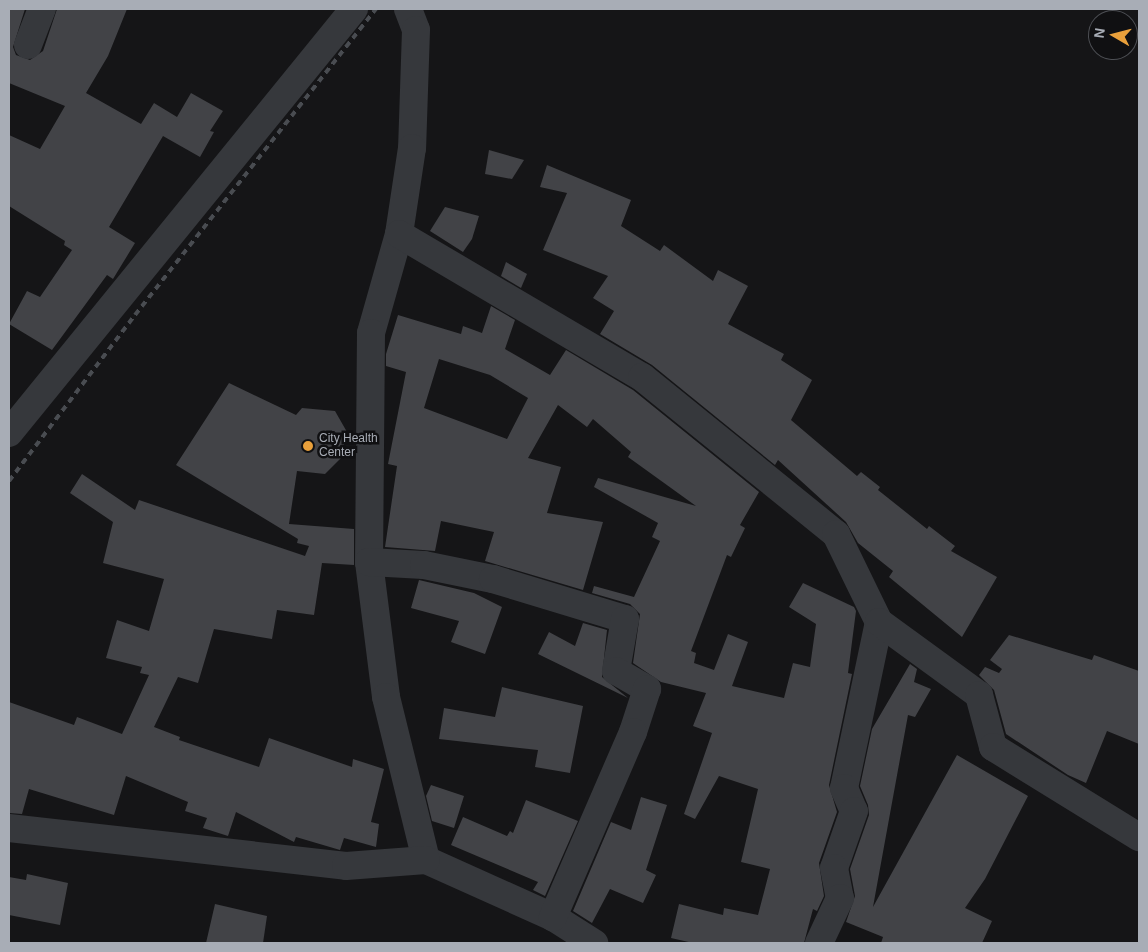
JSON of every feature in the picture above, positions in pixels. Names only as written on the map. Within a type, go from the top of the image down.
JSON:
[{"type":"street","points":[[28,45],[42,9]]},
{"type":"street","points":[[9,432],[354,9]]},
{"type":"street","points":[[408,9],[416,30],[412,148],[399,234],[370,333],[370,562],[386,697],[426,860]]},
{"type":"street","points":[[399,234],[642,377],[836,534],[879,622],[979,695],[993,747],[1139,837]]},
{"type":"street","points":[[370,562],[424,565],[493,579],[625,619],[616,671],[648,690],[633,732],[553,917]]},
{"type":"street","points":[[819,943],[840,898],[834,868],[854,811],[844,788],[879,622]]},
{"type":"street","points":[[9,828],[346,866],[426,860],[553,917],[594,943]]},
{"type":"building","points":[[9,9],[25,9],[13,47],[16,55],[30,60],[43,51],[57,9],[127,9],[108,56],[86,93],[141,124],[154,103],[177,117],[191,93],[223,111],[210,131],[214,132],[200,157],[163,136],[109,227],[135,243],[113,279],[107,275],[52,350],[9,324],[27,291],[40,297],[72,250],[64,245],[65,241],[9,206],[9,135],[40,149],[65,106],[9,83]]},
{"type":"building","points":[[489,150],[524,160],[512,179],[485,174]]},
{"type":"building","points":[[547,165],[631,200],[621,226],[660,251],[664,245],[713,281],[718,270],[748,286],[728,324],[784,354],[781,360],[812,380],[791,420],[857,476],[861,472],[880,487],[878,490],[927,529],[929,526],[955,546],[951,551],[997,577],[962,637],[889,577],[893,571],[858,543],[846,522],[778,460],[775,465],[652,365],[600,334],[614,311],[593,298],[608,276],[543,250],[567,193],[540,187]]},
{"type":"building","points":[[445,207],[479,216],[472,239],[463,252],[430,231]]},
{"type":"building","points":[[506,262],[527,274],[521,288],[501,276]]},
{"type":"building","points":[[491,306],[515,320],[505,349],[550,375],[566,350],[633,390],[759,492],[740,525],[745,528],[731,557],[727,555],[691,651],[696,653],[694,663],[714,670],[728,634],[748,642],[732,686],[784,698],[793,663],[810,667],[816,624],[789,607],[803,583],[854,607],[856,611],[848,673],[852,674],[829,785],[837,812],[819,863],[824,896],[817,911],[813,909],[804,943],[693,943],[671,938],[679,904],[723,915],[724,908],[758,915],[770,869],[741,862],[758,789],[719,776],[695,819],[684,814],[712,733],[693,726],[706,693],[661,682],[633,663],[640,614],[630,604],[592,593],[594,586],[634,597],[660,541],[652,537],[658,523],[594,487],[598,478],[696,506],[628,457],[631,452],[593,419],[587,427],[558,405],[528,458],[561,467],[547,513],[603,522],[583,590],[485,561],[494,532],[441,521],[435,551],[385,547],[397,466],[388,464],[406,372],[386,366],[386,354],[398,315],[461,334],[463,326],[482,333]],"holes":[[[439,359],[490,375],[528,398],[507,439],[424,408]]]},
{"type":"building","points":[[229,383],[296,415],[302,408],[335,411],[347,432],[341,458],[325,474],[297,471],[289,524],[354,529],[354,565],[322,563],[314,615],[277,610],[272,639],[214,629],[198,683],[178,677],[154,727],[180,737],[179,740],[259,767],[269,738],[352,767],[353,759],[384,769],[371,822],[379,824],[376,847],[344,838],[340,850],[296,837],[294,842],[236,812],[228,836],[203,828],[207,818],[185,811],[188,802],[126,776],[114,815],[29,789],[22,814],[9,813],[9,702],[74,725],[77,717],[122,734],[149,675],[140,673],[142,667],[106,658],[117,620],[149,631],[164,579],[103,563],[113,522],[70,493],[82,474],[135,510],[139,500],[305,556],[309,546],[297,543],[298,539],[176,465]]},
{"type":"building","points":[[419,580],[474,593],[502,607],[485,654],[451,642],[459,621],[411,608]]},
{"type":"building","points":[[583,623],[607,630],[602,677],[628,698],[538,654],[549,632],[575,646]]},
{"type":"building","points":[[1009,635],[1092,660],[1094,655],[1139,671],[1139,744],[1107,731],[1086,783],[1068,775],[1006,734],[994,690],[979,675],[985,667],[999,673],[1002,669],[990,660]]},
{"type":"building","points":[[910,664],[917,669],[914,682],[931,689],[915,717],[908,715],[873,907],[957,755],[1028,796],[985,879],[965,908],[992,921],[982,943],[881,943],[883,937],[846,922],[855,896],[850,869],[869,815],[868,805],[860,786],[872,729]]},
{"type":"building","points":[[502,687],[583,706],[570,773],[535,767],[538,750],[439,739],[444,708],[495,717]]},
{"type":"building","points":[[431,785],[464,796],[454,828],[432,821],[426,796]]},
{"type":"building","points":[[641,797],[667,805],[646,870],[656,875],[643,903],[610,889],[592,923],[573,911],[611,822],[631,830]]},
{"type":"building","points":[[526,800],[578,821],[545,896],[533,890],[538,882],[451,845],[463,817],[507,836],[510,831],[513,833]]},
{"type":"building","points":[[27,874],[68,883],[60,925],[9,915],[9,877],[26,880]]},
{"type":"building","points":[[215,904],[267,916],[263,943],[206,943]]},
{"type":"railway","points":[[9,481],[135,315],[376,9]]},
{"type":"place","name":"City Health Center","points":[[308,446]]}]
